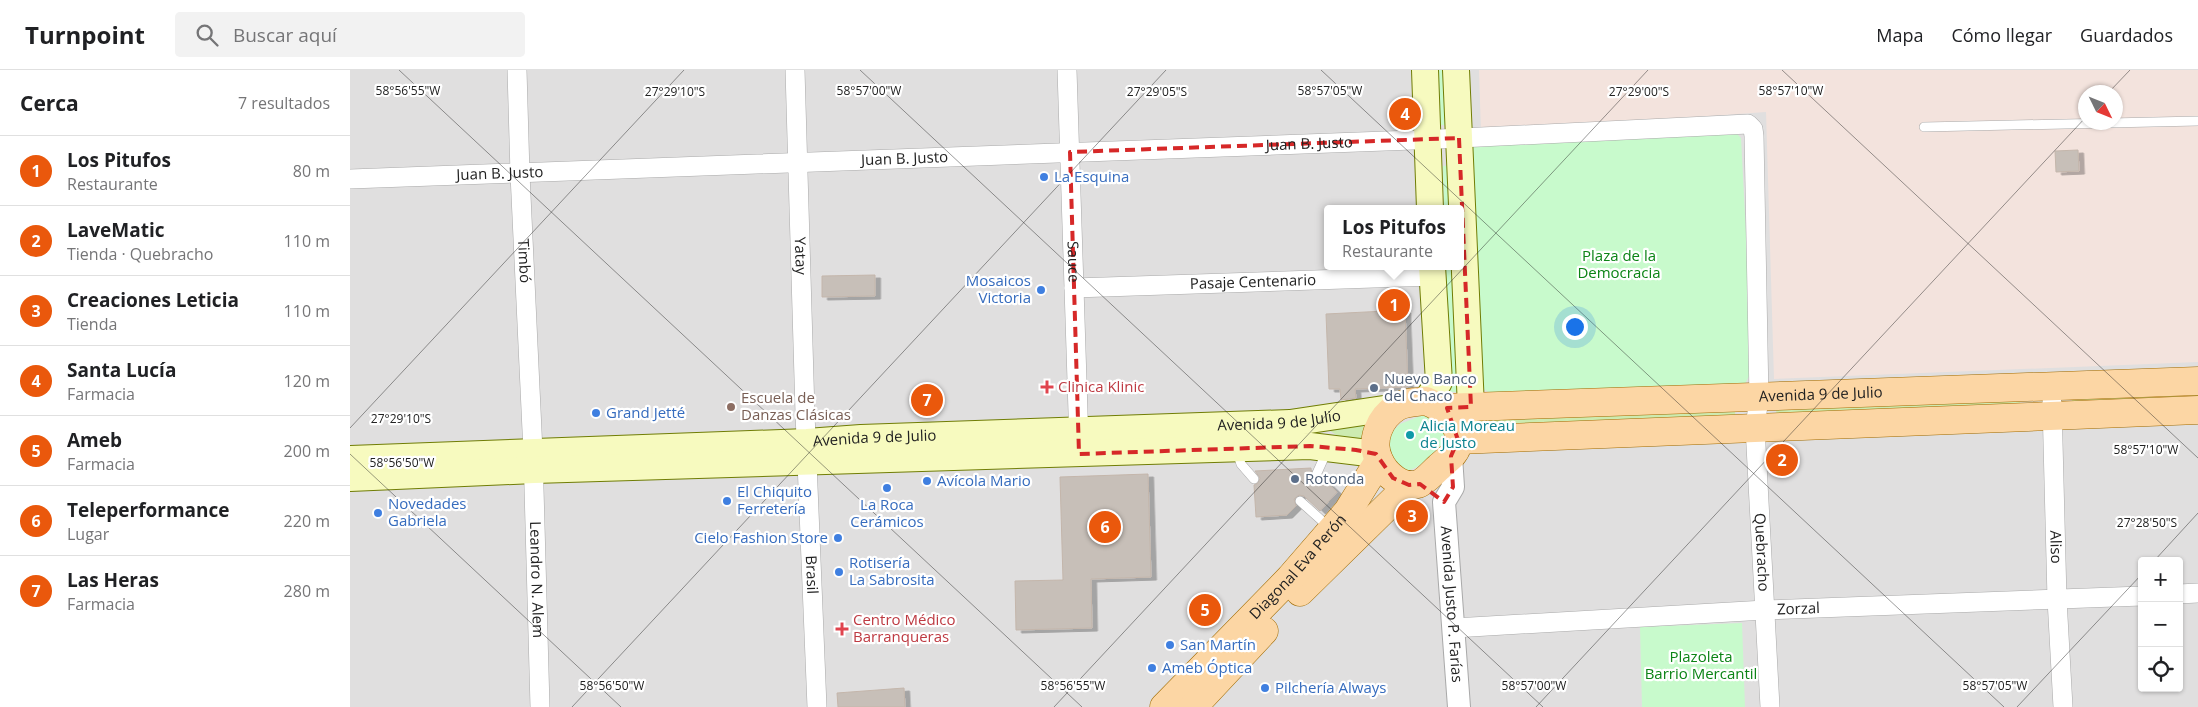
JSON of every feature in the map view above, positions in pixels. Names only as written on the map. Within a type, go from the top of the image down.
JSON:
[{"type":"main road","points":[[1425,70],[1430,205]]},
{"type":"main road","points":[[1456,70],[1459,138],[1457,205]]},
{"type":"main road","points":[[1451,423],[1455,270]]},
{"type":"main road","points":[[1433,271],[1439,382],[1451,423]]},
{"type":"main road","name":"Avenida 9 de Julio","points":[[1451,423],[1759,398],[2198,381]]},
{"type":"main road","points":[[1414,484],[1393,478],[1378,458],[1375,441],[1378,427],[1386,415],[1397,407],[1451,423]]},
{"type":"main road","name":"Avenida 9 de Julio","points":[[1079,443],[1290,423],[1397,407]]},
{"type":"main road","name":"Avenida 9 de Julio","points":[[1451,423],[1755,427],[2198,410]]},
{"type":"main road","name":"Diagonal Eva Perón","points":[[1193,707],[1306,584],[1414,484],[1451,423]]},
{"type":"main road","name":"Avenida 9 de Julio","points":[[350,459],[534,461],[808,452],[861,438],[1237,449],[1328,447],[1378,458]]},
{"type":"main road","name":"Diagonal Eva Perón","points":[[1164,707],[1290,578],[1348,511],[1378,458]]},
{"type":"main road","name":"Avenida 9 de Julio","points":[[350,478],[534,461]]},
{"type":"street","name":"Timbó","points":[[517,70],[520,174],[534,461]]},
{"type":"street","name":"Yatay","points":[[795,70],[808,452]]},
{"type":"street","name":"Sauce","points":[[1067,70],[1079,443]]},
{"type":"street","name":"Juan B. Justo","points":[[350,179],[1428,140],[1748,124],[1753,129],[1754,136],[1759,398]]},
{"type":"street","name":"Pasaje Centenario","points":[[1074,288],[1433,271]]},
{"type":"street","name":"Aliso","points":[[2051,386],[2057,599],[2063,707]]},
{"type":"street","name":"Quebracho","points":[[1759,398],[1755,427],[1770,707]]},
{"type":"street","name":"Avenida Justo P. Farías","points":[[1451,423],[1453,487],[1444,502],[1459,707]]},
{"type":"street","name":"Brasil","points":[[808,452],[817,707]]},
{"type":"street","name":"Leandro N. Alem","points":[[534,461],[540,707]]},
{"type":"street","points":[[1414,484],[1444,502]]},
{"type":"street","points":[[2183,594],[2198,594]]},
{"type":"street","name":"Zorzal","points":[[1454,628],[1765,610],[2138,596]]},
{"type":"lane","points":[[1924,127],[2198,121]]},
{"type":"lane","points":[[1317,473],[1328,447]]},
{"type":"lane","points":[[1237,449],[1241,464],[1254,479]]},
{"type":"lane","points":[[1300,502],[1332,529]]},
{"type":"highlighted area","points":[[1459,138],[1471,407],[1447,408],[1458,440],[1451,456],[1453,487],[1444,502],[1420,484],[1409,485],[1393,478],[1376,454],[1356,450],[1310,446],[1079,454],[1070,152]]},
{"type":"shaded area","points":[[350,70],[2198,70],[2198,707],[350,707]]},
{"type":"shaded area","points":[[1479,70],[2198,70],[2198,362],[1774,379],[1766,112],[1481,132]]},
{"type":"green space","points":[[1438,70],[1450,70],[1452,125],[1440,125]]},
{"type":"green space","name":"Plaza de la Democracia","points":[[1733,130],[1741,138],[1753,369],[1742,389],[1496,398],[1475,382],[1469,145]]},
{"type":"green space","points":[[1454,165],[1455,205],[1444,205],[1443,166]]},
{"type":"green space","points":[[1446,270],[1457,270],[1460,392],[1449,392]]},
{"type":"green space","points":[[2198,391],[2198,401],[2072,406],[2072,396]]},
{"type":"green space","points":[[2020,401],[2020,410],[1777,419],[1776,409]]},
{"type":"green space","points":[[1735,412],[1736,422],[1471,428],[1472,418]]},
{"type":"green space","points":[[1423,415],[1435,417],[1445,429],[1443,443],[1416,467],[1403,472],[1396,472],[1386,438],[1400,424]]},
{"type":"green space","points":[[1365,425],[1366,427],[1357,448],[1327,429]]},
{"type":"green space","name":"Plazoleta Barrio Mercantil","points":[[1742,623],[1745,707],[1642,707],[1640,627]]},
{"type":"building","points":[[2078,150],[2079,171],[2056,172],[2055,151]]},
{"type":"building","points":[[875,275],[875,296],[822,297],[822,276]]},
{"type":"building","points":[[1405,310],[1408,387],[1355,389],[1356,398],[1341,400],[1340,389],[1329,389],[1326,314]]},
{"type":"building","points":[[1311,468],[1312,477],[1317,479],[1321,477],[1337,492],[1320,511],[1304,496],[1299,495],[1294,499],[1296,506],[1287,515],[1256,517],[1254,485],[1258,483],[1260,478],[1255,471]]},
{"type":"building","points":[[1148,474],[1151,577],[1091,579],[1092,628],[1016,630],[1015,581],[1063,580],[1060,477]]},
{"type":"building","points":[[904,688],[905,707],[838,707],[837,693]]},
{"type":"place","name":"Santa Lucía","points":[[1405,114]]},
{"type":"place","name":"La Esquina","points":[[1044,177]]},
{"type":"place","name":"Mosaicos Victoria","points":[[1041,290]]},
{"type":"place","name":"Los Pitufos","points":[[1394,305]]},
{"type":"place","name":"Clinica Klinic","points":[[1047,387]]},
{"type":"place","name":"Nuevo Banco del Chaco","points":[[1374,388]]},
{"type":"place","name":"Las Heras","points":[[927,400]]},
{"type":"place","name":"Escuela de Danzas Clásicas","points":[[731,407]]},
{"type":"place","name":"Grand Jetté","points":[[596,413]]},
{"type":"place","name":"Alicia Moreau de Justo","points":[[1410,435]]},
{"type":"place","name":"LaveMatic","points":[[1782,460]]},
{"type":"place","name":"Rotonda","points":[[1295,479]]},
{"type":"place","name":"Avícola Mario","points":[[927,481]]},
{"type":"place","name":"La Roca Cerámicos","points":[[887,488]]},
{"type":"place","name":"El Chiquito Ferretería","points":[[727,501]]},
{"type":"place","name":"Novedades Gabriela","points":[[378,513]]},
{"type":"place","name":"Creaciones Leticia","points":[[1412,516]]},
{"type":"place","name":"Teleperformance","points":[[1105,527]]},
{"type":"place","name":"Cielo Fashion Store","points":[[838,538]]},
{"type":"place","name":"Rotisería La Sabrosita","points":[[839,572]]},
{"type":"place","name":"Ameb","points":[[1205,610]]},
{"type":"place","name":"Centro Médico Barranqueras","points":[[842,629]]},
{"type":"place","name":"San Martín","points":[[1170,645]]},
{"type":"place","name":"Ameb Óptica","points":[[1152,668]]},
{"type":"place","name":"Pilchería Always","points":[[1265,688]]}]
